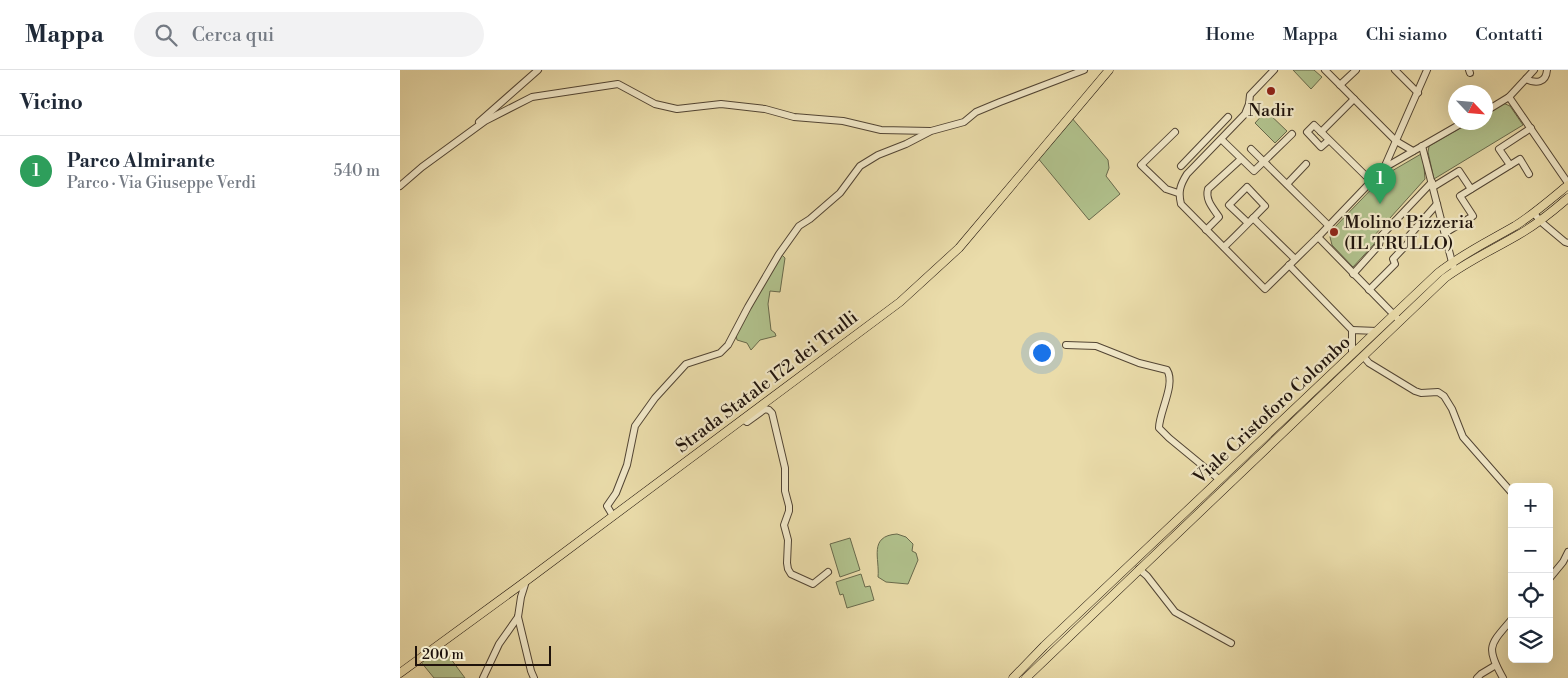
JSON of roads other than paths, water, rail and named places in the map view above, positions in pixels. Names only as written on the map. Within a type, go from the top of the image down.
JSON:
[{"type":"main road","name":"Strada Statale 172 dei Trulli","points":[[400,673],[900,302],[960,248],[1109,70]]},
{"type":"main road","name":"Viale Cristoforo Colombo","points":[[1017,677],[1044,646],[1438,273],[1452,262],[1534,213],[1568,184]]},
{"type":"main road","name":"Viale Cristoforo Colombo","points":[[1026,678],[1254,459],[1456,270],[1520,234],[1540,221],[1568,198]]},
{"type":"street","points":[[460,139],[538,70]]},
{"type":"street","points":[[613,516],[607,506],[616,493],[627,465],[635,426],[655,398],[686,364],[720,353],[728,345],[779,254],[799,226],[810,220],[840,193],[860,166],[878,155],[906,144],[931,131],[964,122],[976,112],[1084,70]]},
{"type":"street","points":[[1274,70],[1250,95],[1245,114],[1181,183],[1178,193],[1181,204],[1266,288],[1384,168],[1450,130]]},
{"type":"street","points":[[1325,70],[1396,141],[1413,151]]},
{"type":"street","points":[[1340,85],[1356,70]]},
{"type":"street","points":[[1395,70],[1418,93]]},
{"type":"street","points":[[1384,168],[1418,93],[1426,70]]},
{"type":"street","points":[[1493,107],[1509,97],[1534,70]]},
{"type":"street","points":[[1526,79],[1534,83],[1544,79],[1547,70]]},
{"type":"street","points":[[400,186],[422,167],[485,122],[532,97],[618,84],[655,104],[677,109],[721,104],[765,109],[794,117],[842,121],[881,130],[931,131]]},
{"type":"street","points":[[1509,97],[1568,184]]},
{"type":"street","points":[[1321,132],[1354,99]]},
{"type":"street","points":[[1181,166],[1228,118]]},
{"type":"street","points":[[1328,140],[1321,147],[1307,132],[1314,125],[1371,182]]},
{"type":"street","points":[[1510,165],[1499,149],[1531,128]]},
{"type":"street","points":[[1175,132],[1141,166],[1166,189],[1178,193]]},
{"type":"street","points":[[1222,140],[1254,172],[1292,134]]},
{"type":"street","points":[[1422,146],[1452,262],[1456,270]]},
{"type":"street","points":[[1251,149],[1329,226]]},
{"type":"street","points":[[1193,154],[1201,161]]},
{"type":"street","points":[[1206,230],[1219,217],[1206,195],[1208,189],[1240,158]]},
{"type":"street","points":[[1445,233],[1473,216],[1460,196],[1520,159],[1528,174]]},
{"type":"street","points":[[1287,184],[1306,164]]},
{"type":"street","points":[[1353,274],[1379,245],[1381,236],[1432,184],[1459,172],[1471,189]]},
{"type":"street","points":[[1224,247],[1251,220],[1265,206],[1247,187],[1229,205],[1251,220],[1295,259]]},
{"type":"street","points":[[1369,290],[1395,264],[1393,259],[1410,240],[1409,236],[1437,204]]},
{"type":"street","points":[[1534,213],[1540,221],[1564,242],[1568,242]]},
{"type":"street","points":[[1318,237],[1400,321]]},
{"type":"street","points":[[1289,265],[1352,330],[1377,331]]},
{"type":"street","points":[[1352,330],[1352,355]]},
{"type":"street","points":[[1066,345],[1096,346],[1139,363],[1167,370],[1169,374],[1168,391],[1159,428],[1220,480]]},
{"type":"street","points":[[1363,356],[1369,363],[1415,391],[1427,394],[1438,392],[1444,396],[1452,409],[1463,437],[1508,488]]},
{"type":"street","points":[[743,418],[747,422],[765,409],[772,413],[776,426],[785,468],[785,491],[789,506],[784,525],[788,540],[788,569],[791,574],[812,584],[828,572]]},
{"type":"street","points":[[1248,453],[1254,459]]},
{"type":"street","points":[[1553,573],[1563,562],[1568,552]]},
{"type":"street","points":[[1139,569],[1147,576],[1175,612],[1231,643]]},
{"type":"street","points":[[526,581],[518,616],[534,678]]},
{"type":"street","points":[[483,678],[499,644],[518,616]]},
{"type":"street","points":[[1503,678],[1496,665],[1492,644],[1508,623]]},
{"type":"street","points":[[1477,678],[1496,665]]},
{"type":"place","name":"Nadir","points":[[1271,91]]},
{"type":"place","name":"Parco Almirante","points":[[1380,204]]},
{"type":"place","name":"Molino Pizzeria (IL TRULLO)","points":[[1334,232]]}]
